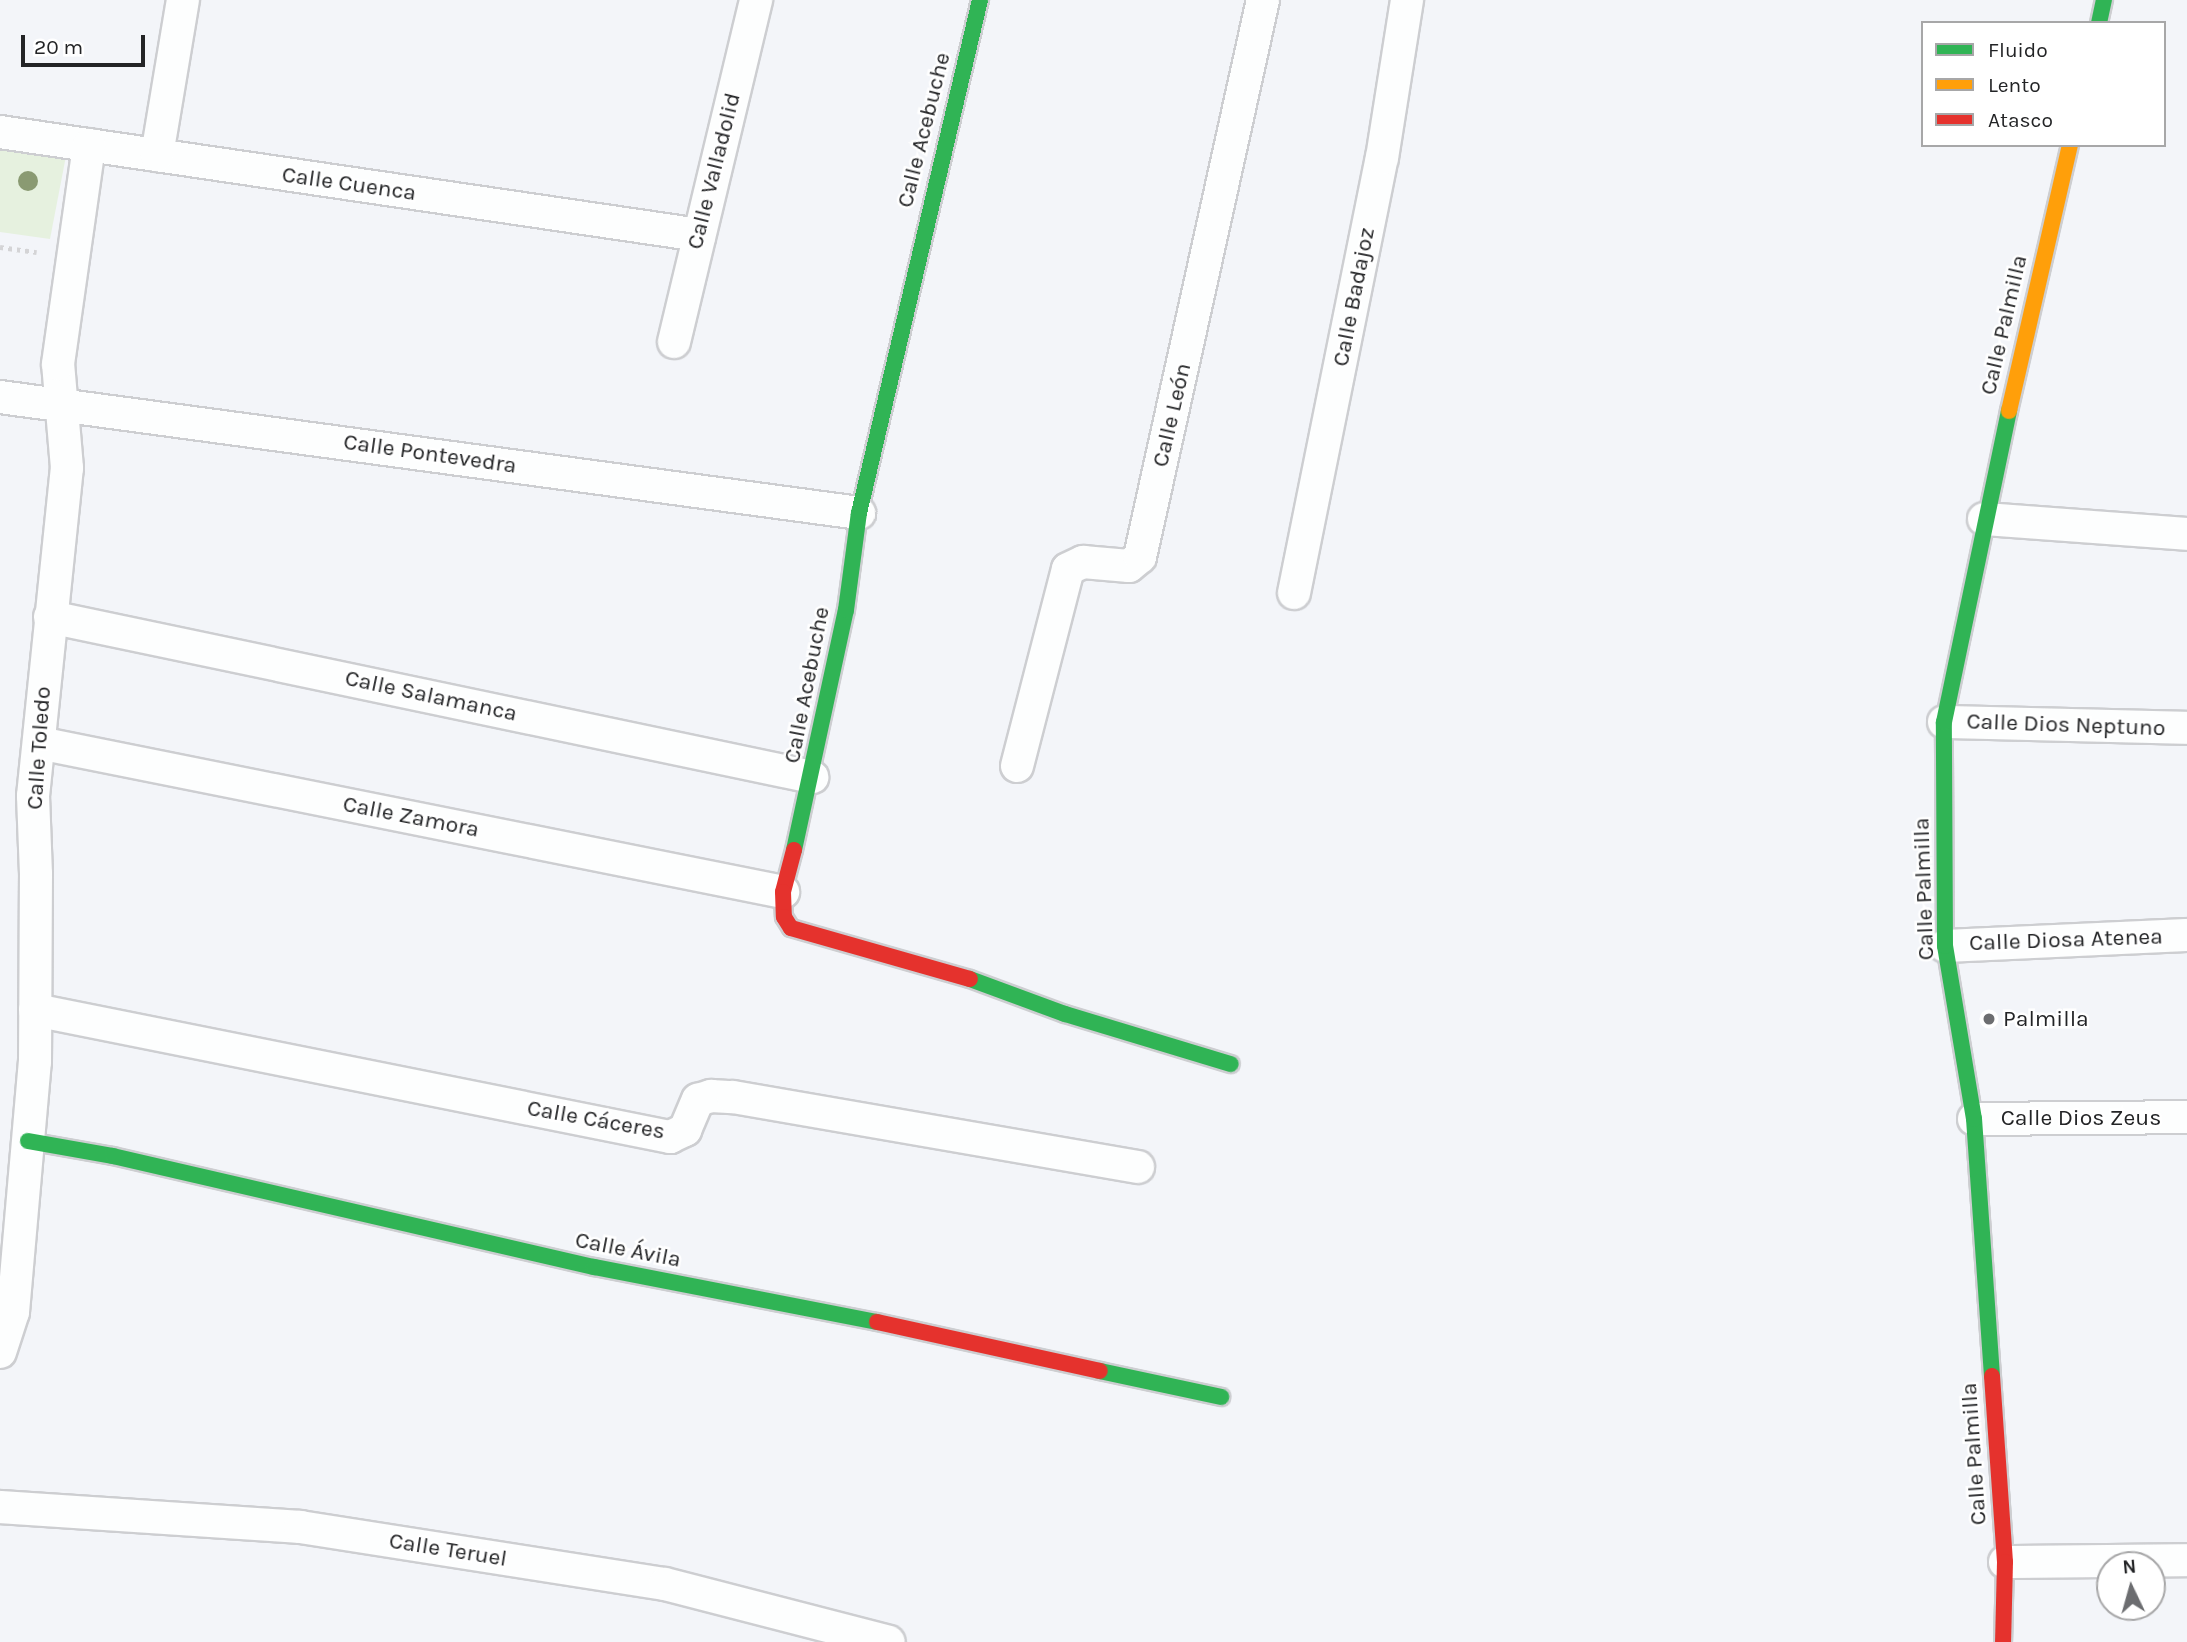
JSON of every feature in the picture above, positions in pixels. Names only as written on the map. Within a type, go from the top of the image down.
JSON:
[{"type":"street","points":[[157,155],[183,0]]},
{"type":"street","name":"Calle Valladolid","points":[[674,342],[756,0]]},
{"type":"street","name":"Calle Acebuche","points":[[980,0],[859,513],[846,610],[812,777],[783,892],[784,917],[791,929],[940,968],[1065,1014],[1231,1064]]},
{"type":"street","name":"Calle León","points":[[1017,766],[1059,595],[1068,569],[1083,562],[1129,566],[1140,556],[1263,0]]},
{"type":"street","name":"Calle Badajoz","points":[[1294,593],[1382,158],[1407,0]]},
{"type":"street","points":[[2099,21],[2104,0]]},
{"type":"street","name":"Calle Cuenca","points":[[0,132],[699,235]]},
{"type":"street","name":"Calle Toledo","points":[[0,1352],[13,1312],[35,1062],[36,874],[33,796],[67,468],[58,364],[89,145]]},
{"type":"street","name":"Calle Palmilla","points":[[2003,1642],[2005,1562],[1974,1119],[1945,946],[1944,722],[1983,519],[2070,147]]},
{"type":"street","name":"Calle Pontevedra","points":[[0,397],[859,513]]},
{"type":"street","points":[[1983,519],[2187,534]]},
{"type":"street","name":"Calle Salamanca","points":[[50,617],[812,777]]},
{"type":"street","name":"Calle Dios Neptuno","points":[[1944,722],[2187,729]]},
{"type":"street","name":"Calle Zamora","points":[[38,743],[783,892]]},
{"type":"street","name":"Calle Diosa Atenea","points":[[1945,946],[2187,935]]},
{"type":"street","name":"Calle Cáceres","points":[[35,1010],[670,1137],[685,1130],[698,1100],[710,1096],[733,1097],[1138,1167]]},
{"type":"street","name":"Calle Dios Zeus","points":[[1974,1119],[2187,1117]]},
{"type":"street","name":"Calle Ávila","points":[[28,1141],[113,1156],[594,1267],[817,1309],[1221,1398]]},
{"type":"street","name":"Calle Teruel","points":[[0,1507],[300,1527],[665,1584],[889,1642]]},
{"type":"street","points":[[2005,1562],[2187,1560]]},
{"type":"green space","points":[[0,147],[66,156],[50,239],[0,232]]},
{"type":"traffic: fast","points":[[794,850],[846,610],[859,513],[980,0]]},
{"type":"traffic: fast","points":[[2099,21],[2104,0]]},
{"type":"traffic: fast","points":[[1992,1376],[1974,1119],[1945,946],[1944,722],[2009,411]]},
{"type":"traffic: fast","points":[[970,979],[1065,1014],[1231,1064]]},
{"type":"traffic: fast","points":[[28,1141],[113,1156],[594,1267],[877,1322]]},
{"type":"traffic: fast","points":[[1100,1371],[1221,1397]]},
{"type":"traffic: slow","points":[[2009,411],[2070,147]]},
{"type":"traffic: jam","points":[[794,850],[783,892],[784,917],[791,928],[970,979]]},
{"type":"traffic: jam","points":[[877,1322],[1100,1371]]},
{"type":"traffic: jam","points":[[1992,1376],[2005,1562],[2003,1642]]},
{"type":"place","name":"Palmilla","points":[[1989,1019]]}]
